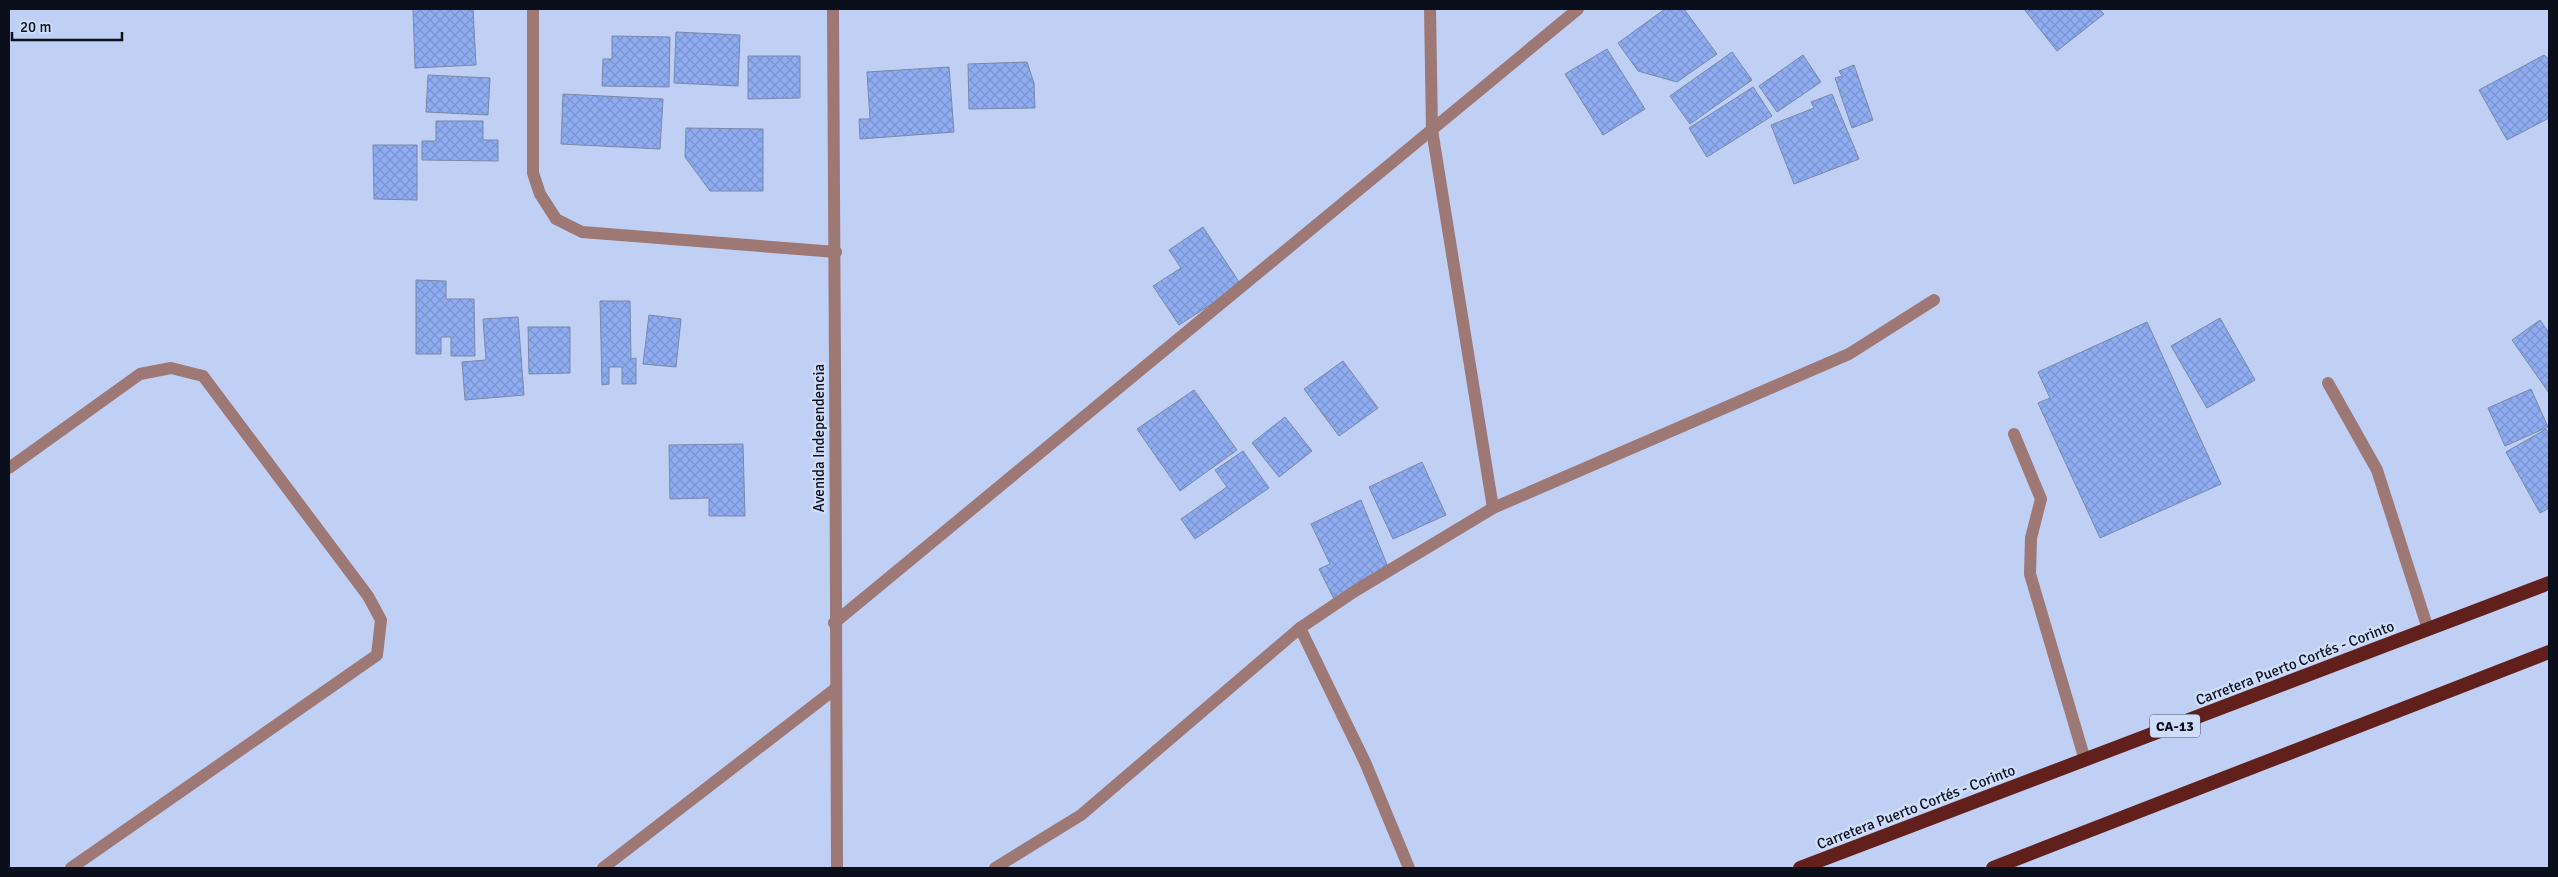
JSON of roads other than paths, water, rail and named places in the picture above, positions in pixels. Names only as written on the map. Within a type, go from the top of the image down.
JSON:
[{"type":"highway","name":"Carretera Puerto Cortés - Corinto","points":[[1800,868],[2549,583]]},
{"type":"highway","points":[[1993,868],[2549,652]]},
{"type":"street","points":[[534,9],[533,173],[540,194],[556,220],[582,232],[836,252]]},
{"type":"street","name":"Avenida Independencia","points":[[833,9],[836,252],[834,624],[837,868]]},
{"type":"street","points":[[1430,9],[1432,130],[1493,508]]},
{"type":"street","points":[[834,624],[1578,9]]},
{"type":"street","points":[[994,868],[1081,815],[1300,628],[1355,591],[1493,508],[1848,354],[1934,300]]},
{"type":"street","points":[[9,468],[140,374],[170,368],[203,376],[368,596],[381,620],[377,655],[71,868]]},
{"type":"street","points":[[2328,383],[2378,470],[2428,629]]},
{"type":"street","points":[[2014,434],[2041,499],[2031,538],[2030,574],[2085,760]]},
{"type":"street","points":[[1300,628],[1365,762],[1409,868]]},
{"type":"street","points":[[603,868],[835,689]]}]
